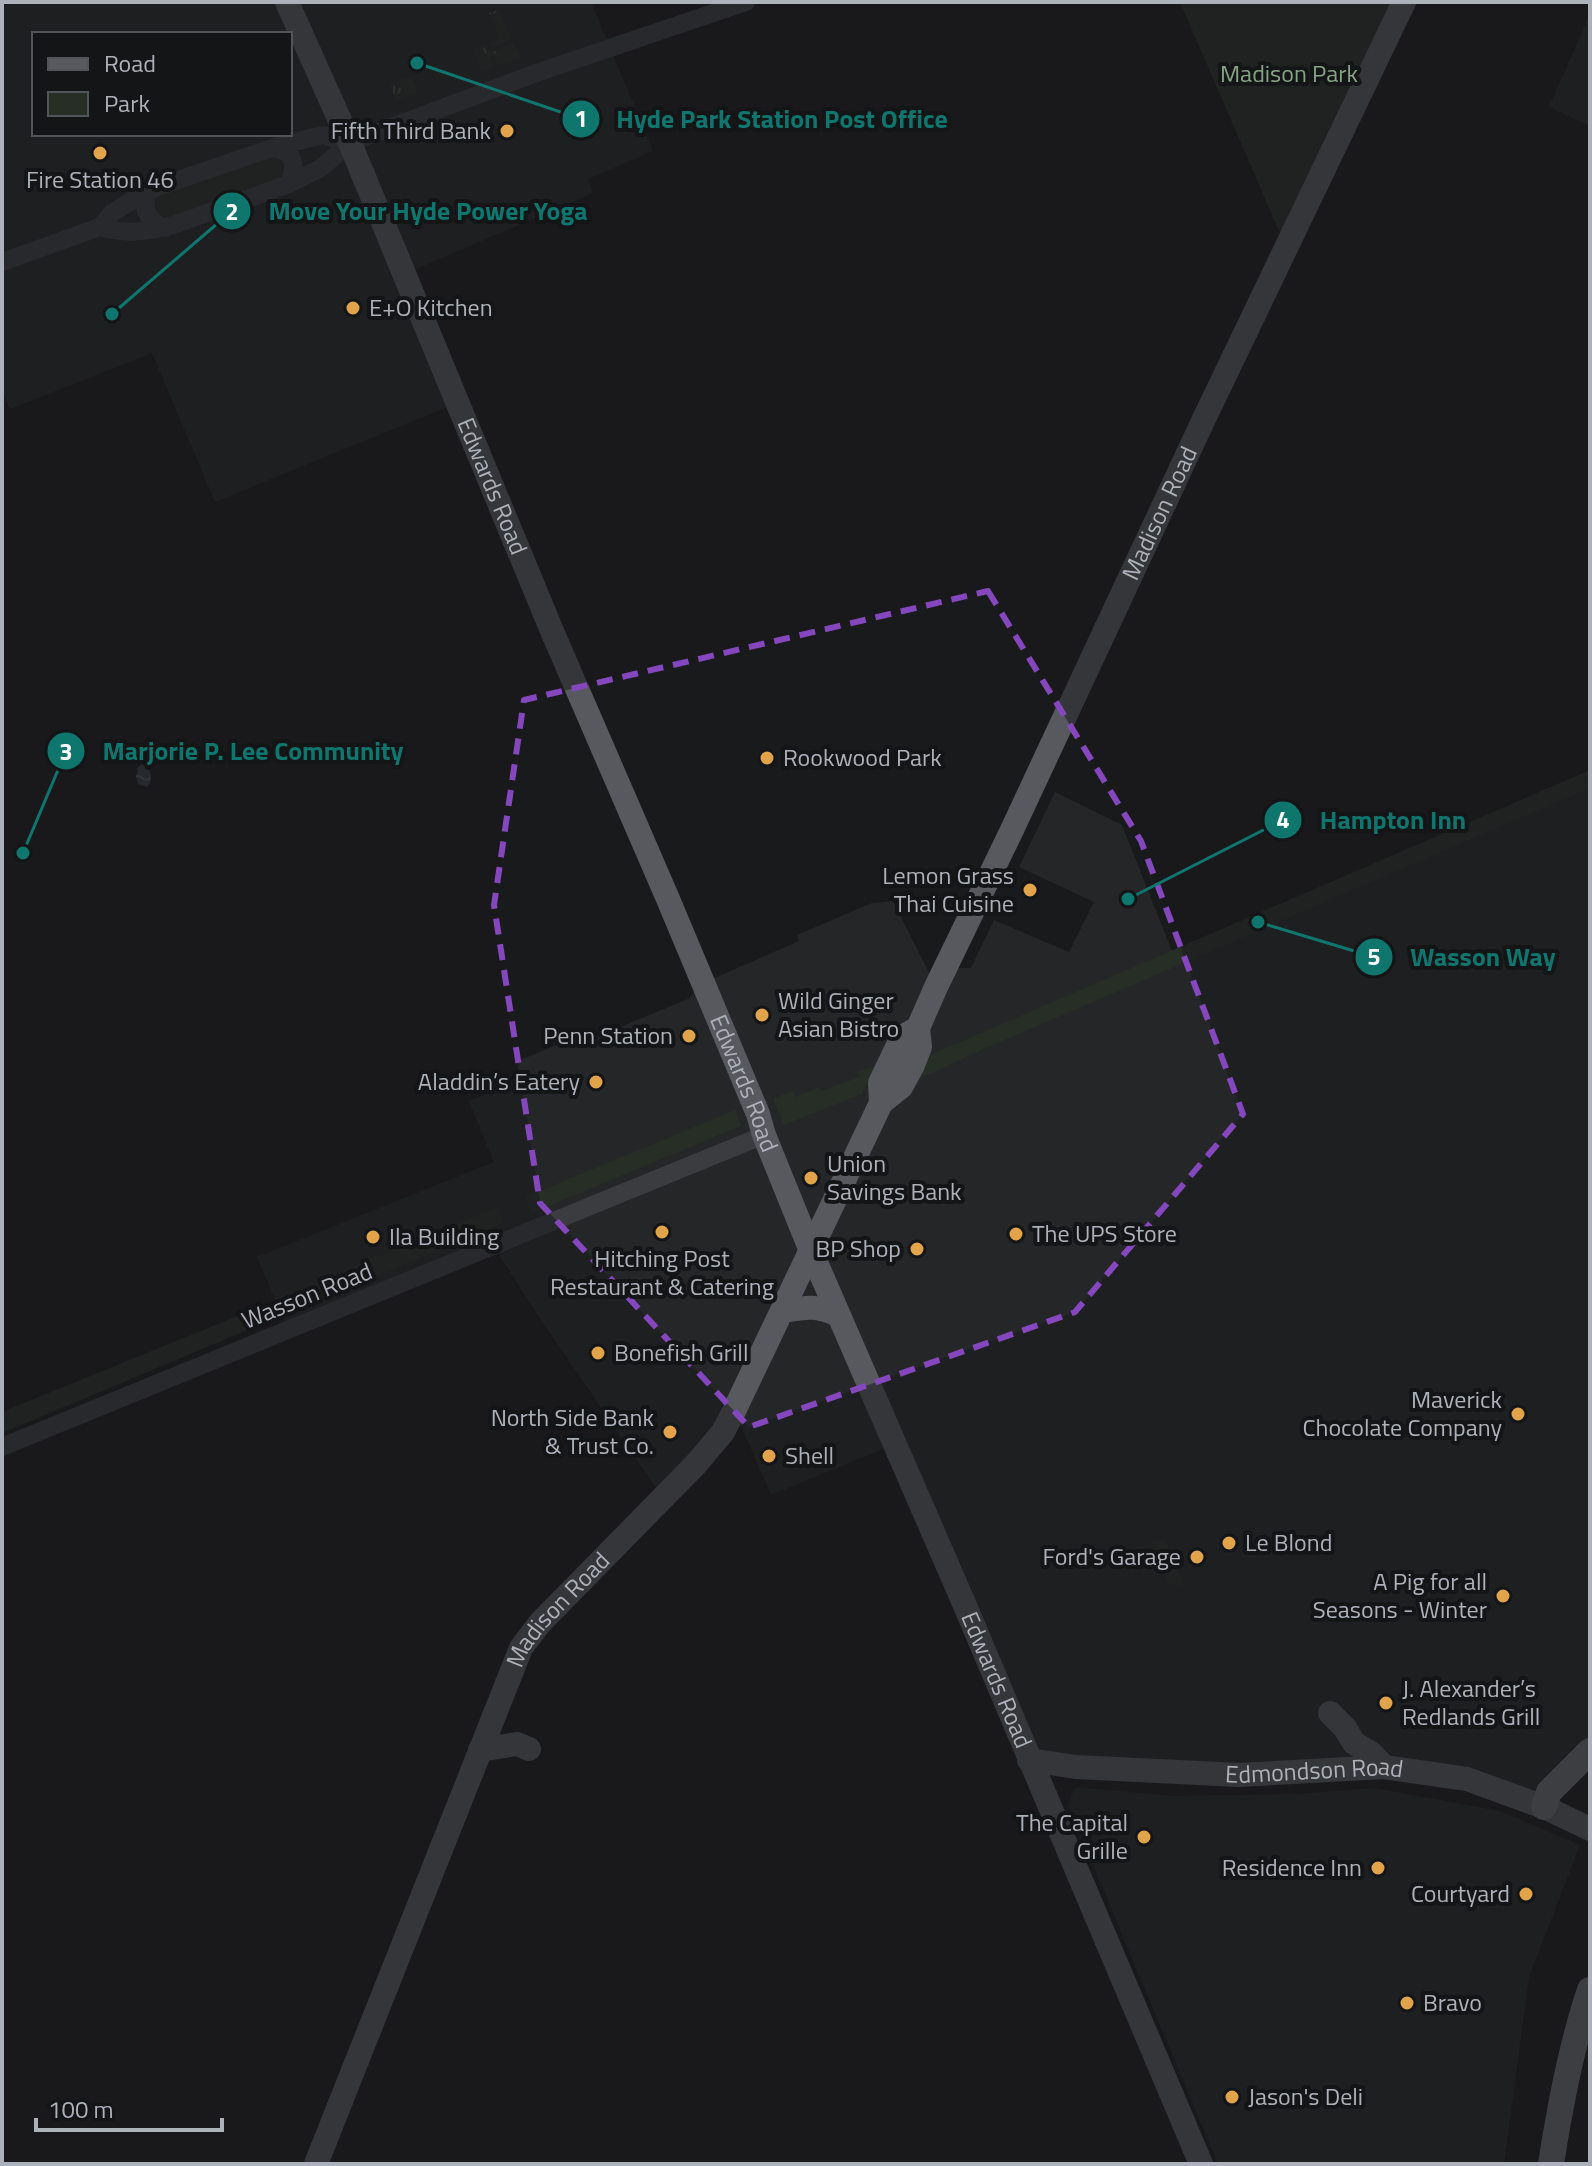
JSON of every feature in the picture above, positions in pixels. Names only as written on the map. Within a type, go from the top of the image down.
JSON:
[{"type":"highway","points":[[1544,1807],[1549,1792],[1590,1751]]},
{"type":"highway","points":[[1551,2164],[1559,2112],[1590,1990]]},
{"type":"main road","name":"Edwards Road","points":[[287,2],[350,143],[546,617],[666,895],[838,1315],[966,1608],[1201,2164]]},
{"type":"main road","name":"Madison Road","points":[[316,2164],[521,1648],[540,1623],[697,1463],[717,1440],[734,1411],[881,1103],[901,1087],[913,1065],[920,1047],[918,1028],[1404,2]]},
{"type":"main road","points":[[783,1311],[811,1306],[838,1315]]},
{"type":"main road","points":[[1330,1713],[1354,1743],[1371,1753],[1384,1767]]},
{"type":"main road","points":[[480,1750],[517,1744],[529,1749]]},
{"type":"main road","name":"Edmondson Road","points":[[1029,1760],[1076,1767],[1239,1775],[1384,1767],[1467,1779],[1544,1807],[1590,1829]]},
{"type":"street","points":[[100,227],[116,232],[165,228],[289,184],[321,168],[350,143],[542,71],[746,2]]},
{"type":"street","points":[[2,262],[100,227],[112,213],[149,190],[273,148],[323,135],[350,143]]},
{"type":"street","points":[[273,148],[284,149],[289,154],[293,171],[289,184]]},
{"type":"street","points":[[149,190],[145,200],[149,218],[165,228]]},
{"type":"street","name":"Wasson Road","points":[[2,1447],[764,1135]]},
{"type":"highlighted area","points":[[988,591],[1141,841],[1243,1114],[1075,1312],[749,1427],[540,1203],[494,905],[524,700]]},
{"type":"shaded area","points":[[2,2],[591,2],[653,151],[588,179],[593,193],[404,274],[457,403],[215,502],[152,353],[10,409],[2,392]]},
{"type":"shaded area","points":[[1590,14],[1590,126],[1549,107]]},
{"type":"shaded area","points":[[1590,783],[1590,1751],[1544,1807],[1467,1779],[1029,1760],[895,1444],[771,1495],[735,1412],[663,1498],[493,1245],[288,1330],[257,1257],[494,1162],[469,1101],[522,1080],[515,1062],[581,1035],[584,1042],[688,999],[703,983],[799,941],[797,935],[872,903],[893,901],[936,986],[945,968],[971,968],[994,920],[1069,952],[1094,902],[1019,867],[1055,792],[1122,825],[1174,956]]},
{"type":"shaded area","points":[[1075,1787],[1173,1796],[1298,1794],[1374,1788],[1500,1811],[1580,1845],[1529,1977],[1504,2164],[1218,2164],[1068,1805]]},
{"type":"green space","name":"Madison Park","points":[[1180,2],[1404,2],[1287,247],[1276,224]]},
{"type":"green space","points":[[499,9],[511,40],[492,48],[490,42],[500,38],[489,13]]},
{"type":"green space","points":[[513,43],[520,58],[498,65],[493,52]]},
{"type":"green space","points":[[486,44],[494,66],[481,71],[474,49]]},
{"type":"green space","points":[[411,76],[418,92],[395,101],[389,84]]},
{"type":"green space","points":[[280,155],[287,165],[281,178],[163,220],[152,211],[154,199],[159,195]]},
{"type":"green space","points":[[1590,770],[1590,788],[919,1079],[930,1055]]},
{"type":"green space","points":[[875,1066],[862,1094],[784,1125],[773,1099],[792,1091],[796,1097],[818,1087],[821,1091],[859,1077],[857,1072]]},
{"type":"green space","points":[[735,1110],[741,1126],[532,1213],[525,1197]]},
{"type":"green space","points":[[498,1207],[504,1223],[295,1310],[287,1294]]},
{"type":"green space","points":[[262,1306],[269,1321],[2,1433],[2,1412]]},
{"type":"green space","points":[[1164,1538],[1184,1586],[1168,1583],[1151,1543]]},
{"type":"water","points":[[143,764],[150,773],[151,781],[147,787],[138,784],[136,776],[137,768]]},
{"type":"place","name":"Hyde Park Station Post Office","points":[[417,63]]},
{"type":"place","name":"Fifth Third Bank","points":[[507,131]]},
{"type":"place","name":"Fire Station 46","points":[[100,153]]},
{"type":"place","name":"E+O Kitchen","points":[[353,308]]},
{"type":"place","name":"Move Your Hyde Power Yoga","points":[[112,314]]},
{"type":"place","name":"Rookwood Park","points":[[767,758]]},
{"type":"place","name":"Marjorie P. Lee Community","points":[[23,853]]},
{"type":"place","name":"Lemon Grass Thai Cuisine","points":[[1030,890]]},
{"type":"place","name":"Hampton Inn","points":[[1128,899]]},
{"type":"place","name":"Wasson Way","points":[[1258,922]]},
{"type":"place","name":"Wild Ginger Asian Bistro","points":[[762,1015]]},
{"type":"place","name":"Penn Station","points":[[689,1036]]},
{"type":"place","name":"Aladdin’s Eatery","points":[[596,1082]]},
{"type":"place","name":"Union Savings Bank","points":[[811,1178]]},
{"type":"place","name":"Hitching Post Restaurant & Catering","points":[[662,1232]]},
{"type":"place","name":"The UPS Store","points":[[1016,1234]]},
{"type":"place","name":"Ila Building","points":[[373,1237]]},
{"type":"place","name":"BP Shop","points":[[917,1249]]},
{"type":"place","name":"Bonefish Grill","points":[[598,1353]]},
{"type":"place","name":"Maverick Chocolate Company","points":[[1518,1414]]},
{"type":"place","name":"North Side Bank & Trust Co.","points":[[670,1432]]},
{"type":"place","name":"Shell","points":[[769,1456]]},
{"type":"place","name":"Le Blond","points":[[1229,1543]]},
{"type":"place","name":"Ford's Garage","points":[[1197,1557]]},
{"type":"place","name":"A Pig for all Seasons - Winter","points":[[1503,1596]]},
{"type":"place","name":"J. Alexander’s Redlands Grill","points":[[1386,1703]]},
{"type":"place","name":"The Capital Grille","points":[[1144,1837]]},
{"type":"place","name":"Residence Inn","points":[[1378,1868]]},
{"type":"place","name":"Courtyard","points":[[1526,1894]]},
{"type":"place","name":"Bravo","points":[[1407,2003]]},
{"type":"place","name":"Jason's Deli","points":[[1232,2097]]}]
